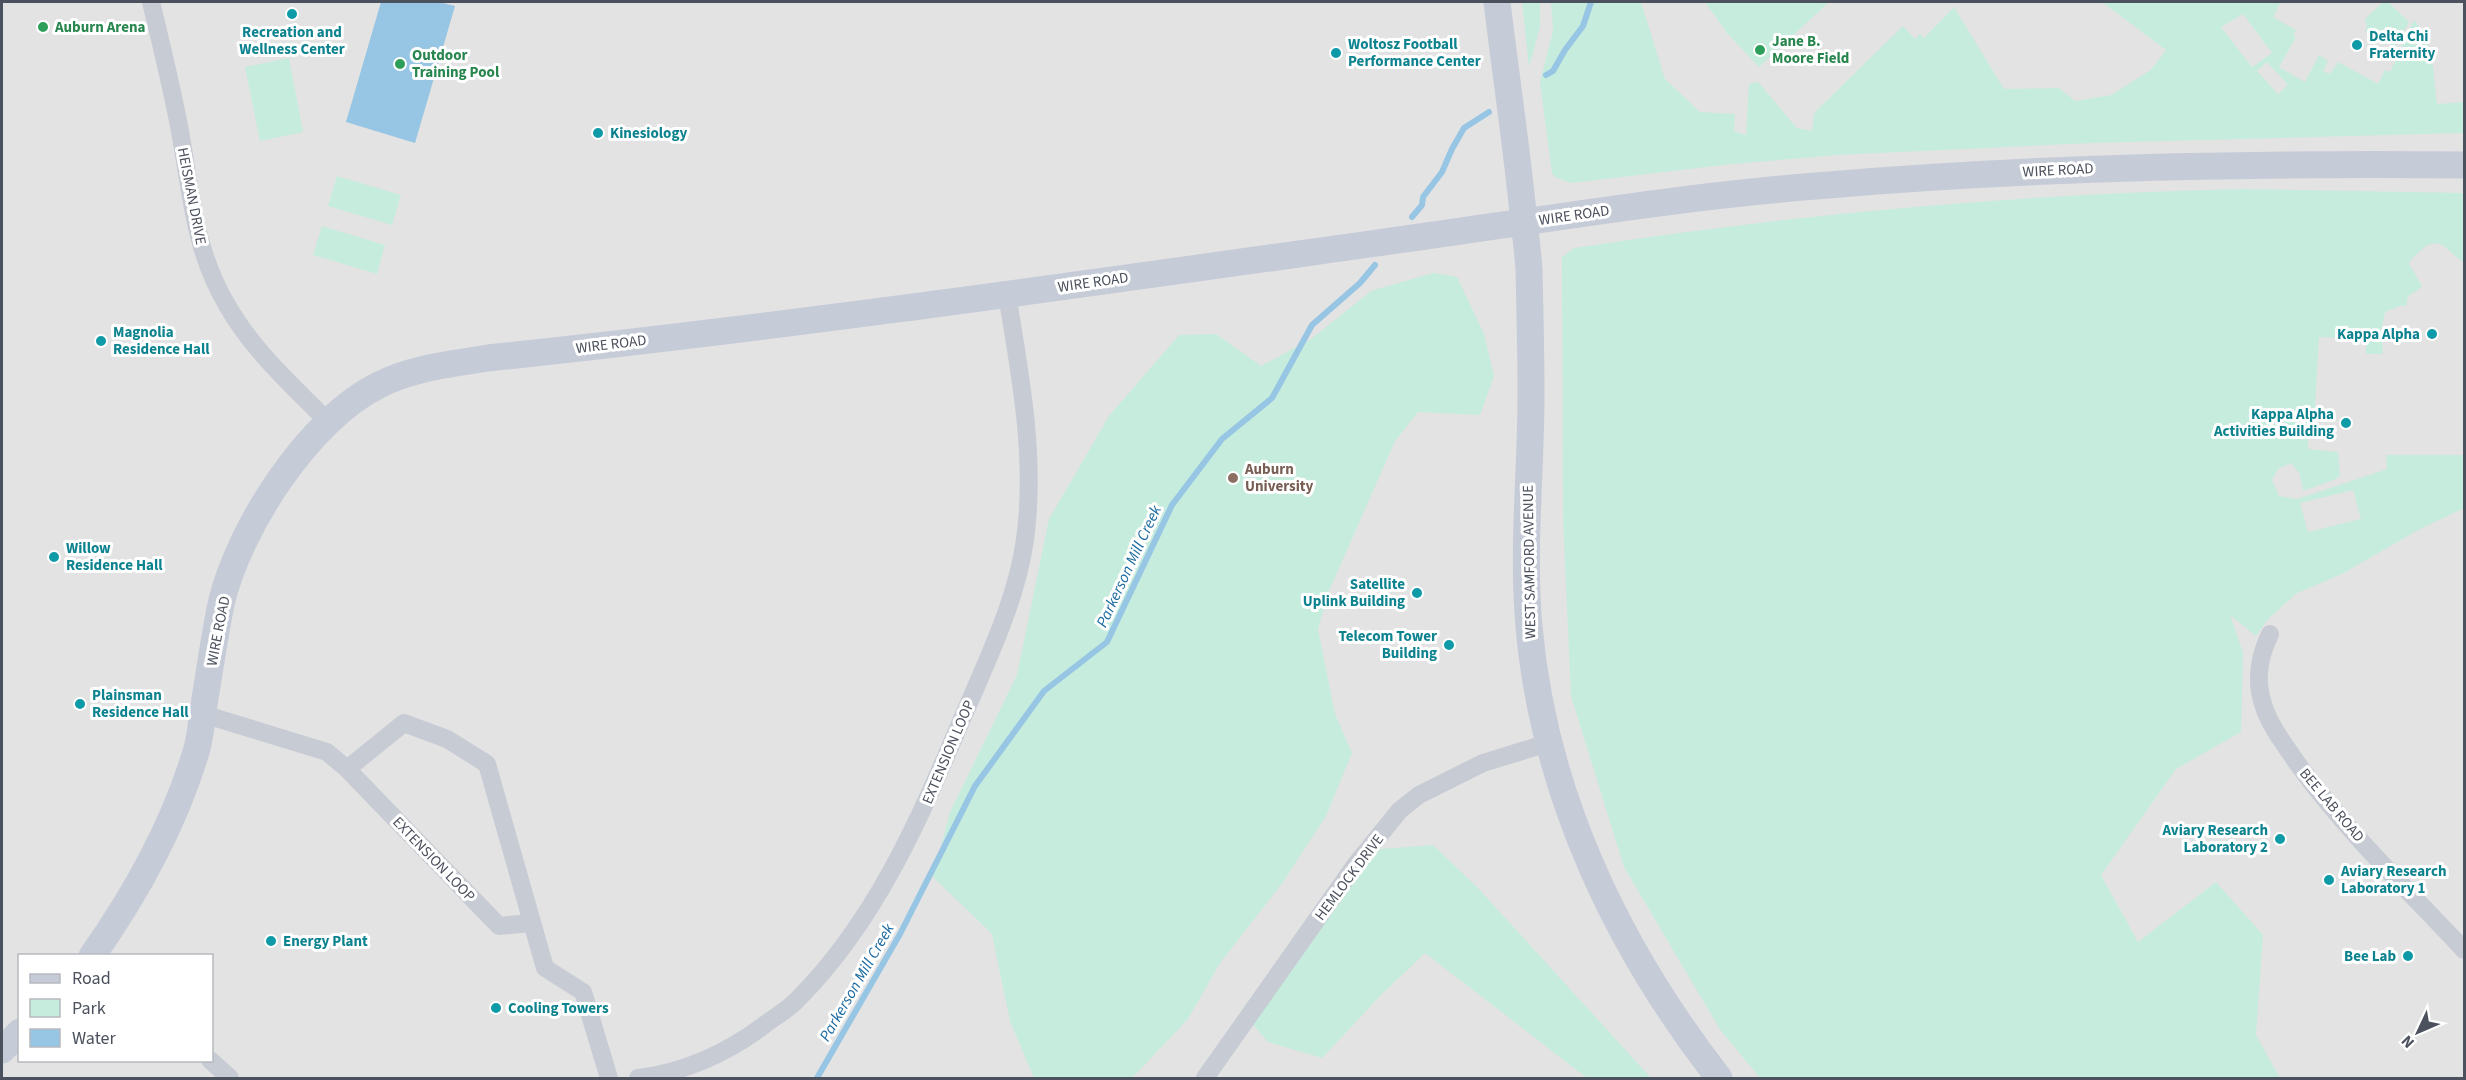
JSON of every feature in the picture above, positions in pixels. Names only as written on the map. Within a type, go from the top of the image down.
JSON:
[{"type":"street","name":"HEISMAN DRIVE","points":[[151,2],[179,126],[198,241],[225,303],[238,323],[265,358],[328,422]]},
{"type":"street","name":"WEST SAMFORD AVENUE","points":[[1497,2],[1528,268],[1531,396],[1525,528],[1528,624],[1533,669],[1548,743],[1591,868],[1621,930],[1654,988],[1719,1078]]},
{"type":"street","name":"WIRE ROAD","points":[[93,954],[118,919],[173,817],[196,753],[222,602],[244,540],[277,484],[328,422],[354,400],[379,385],[411,372],[454,363],[1008,294],[1642,205],[1818,185],[2098,168],[2349,164],[2464,165]]},
{"type":"street","name":"EXTENSION LOOP","points":[[638,1078],[657,1076],[700,1062],[741,1042],[796,1002],[841,951],[879,895],[919,820],[1003,620],[1014,589],[1027,522],[1029,455],[1008,294]]},
{"type":"street","name":"BEE LAB ROAD","points":[[2270,634],[2262,651],[2258,675],[2263,705],[2282,742],[2321,796],[2464,950]]},
{"type":"street","name":"EXTENSION LOOP","points":[[202,714],[327,752],[347,769],[499,926],[531,923]]},
{"type":"street","points":[[347,769],[404,723],[447,740],[487,764],[545,968],[583,992],[609,1078]]},
{"type":"street","name":"HEMLOCK DRIVE","points":[[1205,1078],[1356,864],[1400,810],[1419,795],[1483,764],[1548,743]]},
{"type":"street","points":[[2,1050],[18,1034]]},
{"type":"street","points":[[212,1062],[230,1078]]},
{"type":"shaded area","name":"Auburn University","points":[[2,2],[2464,2],[2464,1078],[2,1078]]},
{"type":"green space","points":[[1522,2],[1540,2],[1540,27],[1529,67]]},
{"type":"green space","points":[[1551,2],[1641,2],[1665,79],[1700,112],[1735,114],[1734,131],[1746,135],[1749,84],[1758,82],[1797,128],[1812,131],[1814,113],[1903,26],[1915,39],[1920,34],[1924,38],[1954,7],[2004,89],[2059,88],[2075,101],[2111,95],[2151,70],[2166,50],[2102,2],[2281,2],[2273,17],[2296,30],[2293,35],[2296,37],[2279,67],[2305,82],[2319,55],[2328,61],[2323,71],[2330,74],[2338,62],[2378,84],[2385,70],[2390,72],[2414,20],[2426,38],[2434,71],[2437,104],[2464,102],[2464,133],[2093,143],[1837,155],[1732,164],[1571,183],[1555,177],[1552,173],[1540,82],[1553,31]],"holes":[[[2243,14],[2272,53],[2252,67],[2221,27]],[[2267,62],[2288,85],[2278,94],[2257,71]]]},
{"type":"green space","name":"Jane B. Moore Field","points":[[1705,2],[1829,2],[1759,67],[1727,33]]},
{"type":"green space","points":[[2383,2],[2388,2],[2409,22],[2395,47],[2365,31],[2367,26],[2365,19]]},
{"type":"green space","points":[[289,58],[303,132],[260,141],[245,67]]},
{"type":"green space","points":[[337,176],[401,195],[392,225],[328,206]]},
{"type":"green space","points":[[2241,189],[2464,193],[2464,262],[2444,246],[2433,243],[2426,246],[2412,259],[2409,264],[2422,286],[2408,296],[2406,306],[2385,312],[2381,332],[2383,354],[2366,354],[2366,339],[2319,337],[2315,408],[2308,414],[2308,449],[2338,452],[2340,476],[2303,491],[2300,474],[2291,463],[2278,469],[2272,480],[2279,496],[2297,499],[2387,469],[2386,455],[2464,455],[2464,508],[2418,530],[2342,574],[2297,593],[2268,619],[2256,636],[2230,615],[2243,653],[2241,732],[2176,769],[2101,875],[2138,942],[2216,882],[2263,935],[2256,1035],[2280,1078],[1760,1078],[1721,1031],[1624,867],[1571,696],[1563,519],[1562,257],[1574,248],[1740,225],[1990,201]],"holes":[[[2353,490],[2361,519],[2308,532],[2300,503]]]},
{"type":"green space","points":[[322,226],[385,245],[377,274],[313,255]]},
{"type":"green space","points":[[1433,273],[1457,277],[1484,334],[1494,376],[1480,415],[1418,412],[1395,441],[1329,591],[1318,629],[1335,714],[1352,753],[1326,816],[1283,882],[1220,963],[1188,1019],[1132,1078],[1034,1078],[1010,1021],[992,934],[933,877],[950,812],[1017,675],[1049,519],[1109,416],[1179,335],[1216,334],[1261,366],[1311,339],[1371,291]]},
{"type":"green space","points":[[1433,845],[1478,888],[1651,1078],[1587,1078],[1425,953],[1382,994],[1322,1058],[1268,1042],[1247,1018],[1368,850]]},
{"type":"water","name":"Outdoor Training Pool","points":[[381,2],[439,2],[455,6],[415,143],[346,122]]},
{"type":"waterway","name":"Parkerson Mill Creek","points":[[1546,75],[1553,71],[1583,26],[1591,2]]},
{"type":"waterway","name":"Parkerson Mill Creek","points":[[1412,217],[1422,205],[1423,197],[1442,172],[1464,128],[1489,112]]},
{"type":"waterway","name":"Parkerson Mill Creek","points":[[817,1078],[900,934],[975,786],[1044,691],[1107,642],[1172,505],[1222,439],[1272,398],[1312,325],[1360,283],[1375,265]]},
{"type":"place","name":"Recreation and Wellness Center","points":[[292,14]]},
{"type":"place","name":"Auburn Arena","points":[[43,27]]},
{"type":"place","name":"Delta Chi Fraternity","points":[[2357,45]]},
{"type":"place","name":"Jane B. Moore Field","points":[[1760,50]]},
{"type":"place","name":"Woltosz Football Performance Center","points":[[1336,53]]},
{"type":"place","name":"Outdoor Training Pool","points":[[400,64]]},
{"type":"place","name":"Kinesiology","points":[[598,133]]},
{"type":"place","name":"Kappa Alpha","points":[[2432,334]]},
{"type":"place","name":"Magnolia Residence Hall","points":[[101,341]]},
{"type":"place","name":"Kappa Alpha Activities Building","points":[[2346,423]]},
{"type":"place","name":"Auburn University","points":[[1233,478]]},
{"type":"place","name":"Willow Residence Hall","points":[[54,557]]},
{"type":"place","name":"Satellite Uplink Building","points":[[1417,593]]},
{"type":"place","name":"Telecom Tower Building","points":[[1449,645]]},
{"type":"place","name":"Plainsman Residence Hall","points":[[80,704]]},
{"type":"place","name":"Aviary Research Laboratory 2","points":[[2280,839]]},
{"type":"place","name":"Aviary Research Laboratory 1","points":[[2329,880]]},
{"type":"place","name":"Energy Plant","points":[[271,941]]},
{"type":"place","name":"Bee Lab","points":[[2408,956]]},
{"type":"place","name":"Cooling Towers","points":[[496,1008]]}]
